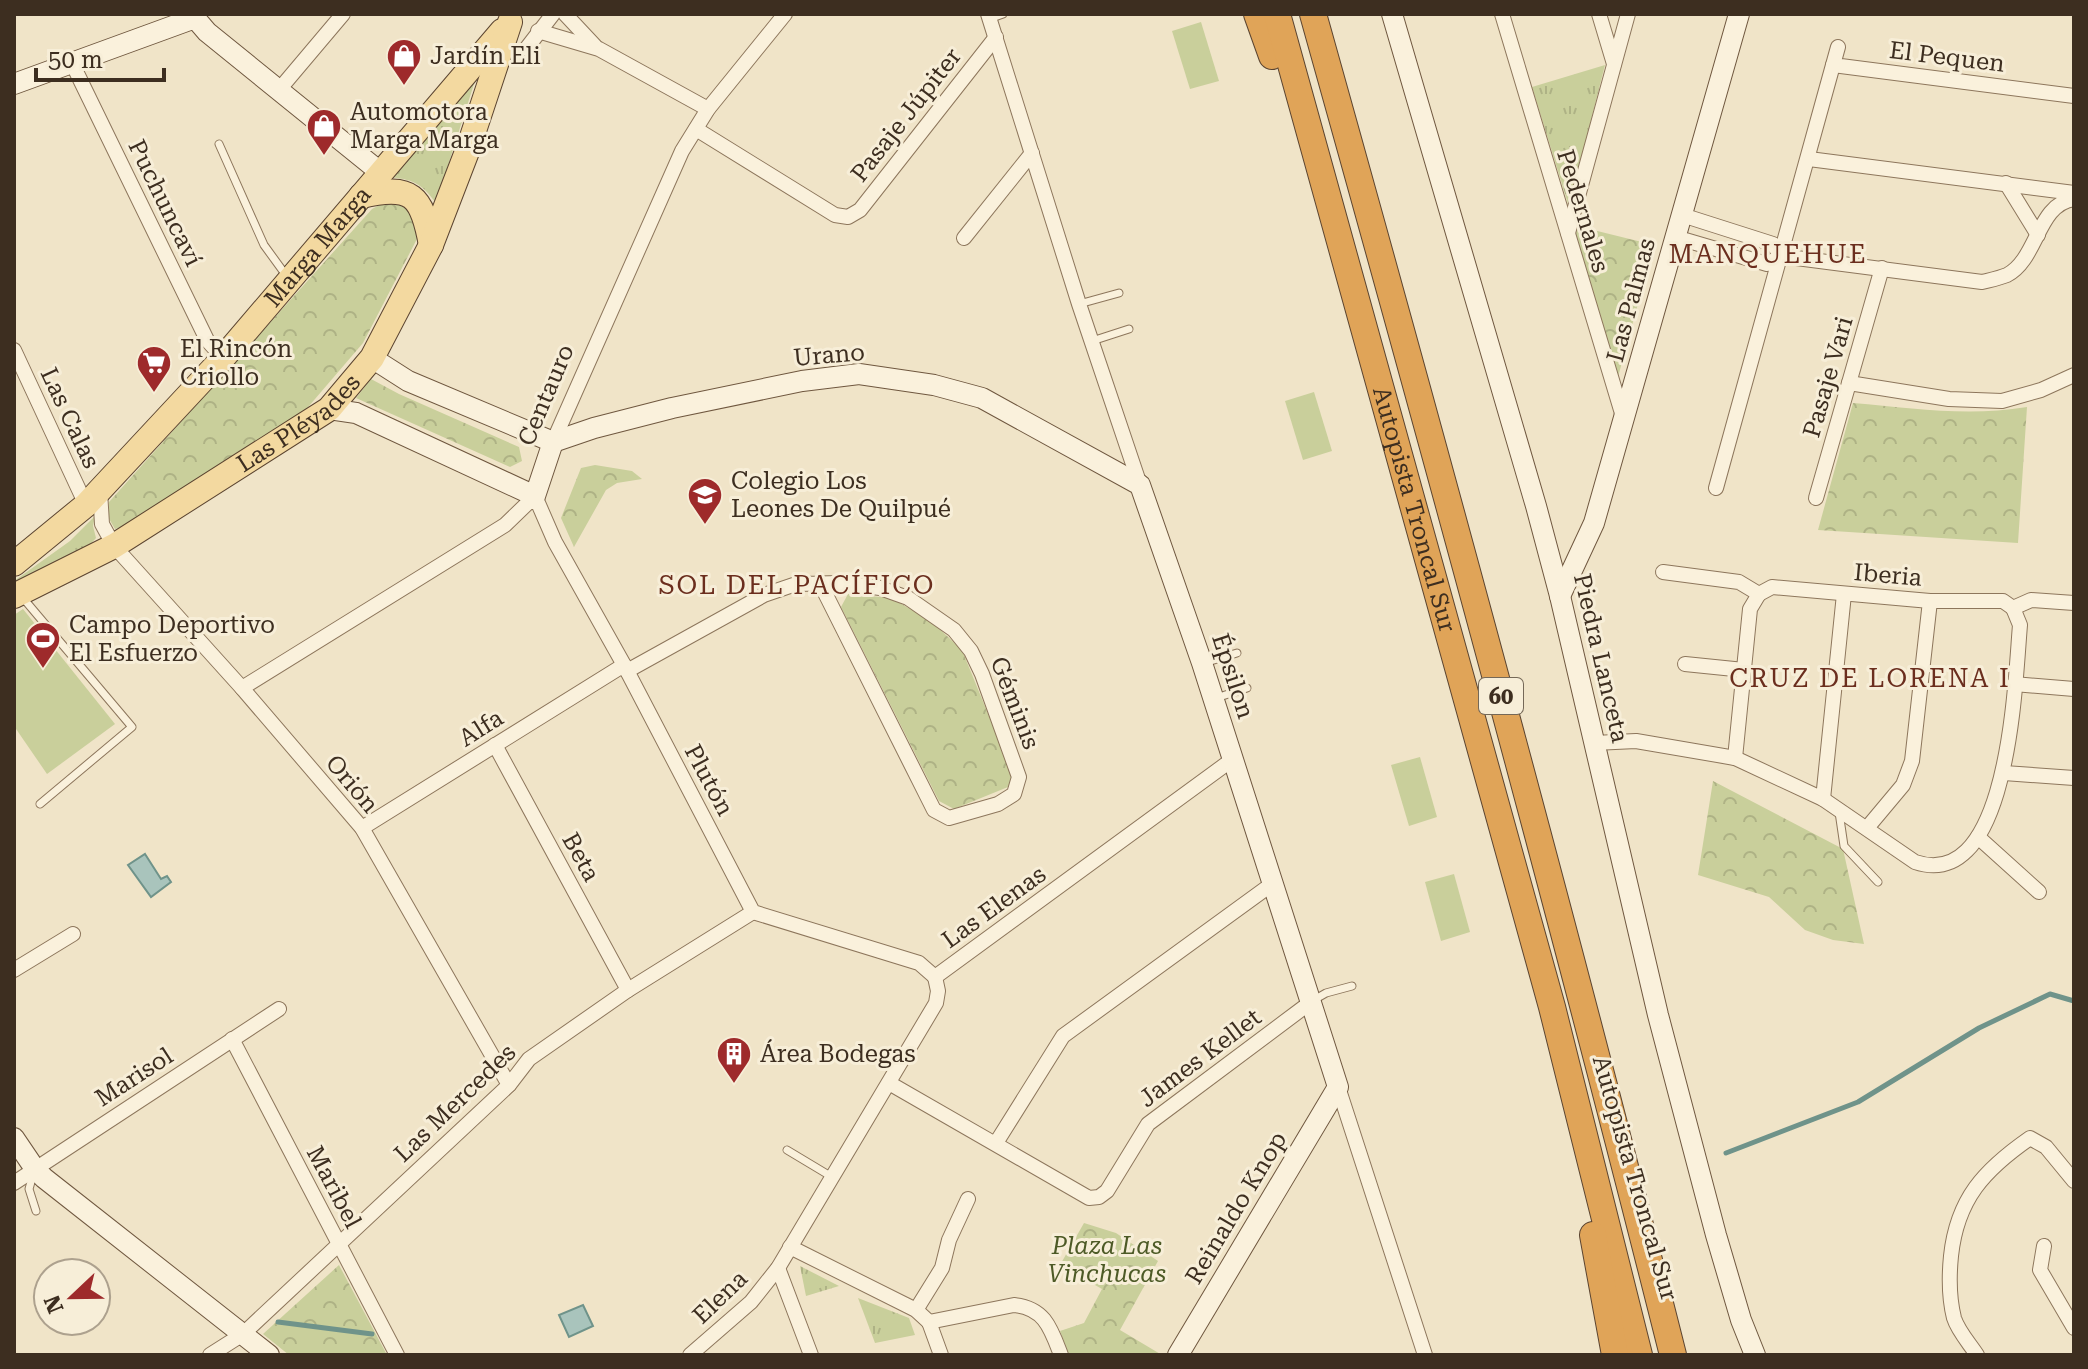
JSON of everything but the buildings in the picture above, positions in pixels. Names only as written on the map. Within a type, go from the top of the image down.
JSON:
[{"type":"highway","points":[[1257,14],[1341,247]]},
{"type":"highway","name":"Autopista Troncal Sur","points":[[1277,14],[1552,1007],[1639,1355]]},
{"type":"highway","name":"Autopista Troncal Sur","points":[[1313,14],[1419,392],[1583,1001],[1673,1355]]},
{"type":"highway","name":"Autopista Troncal Sur","points":[[1583,1001],[1675,1315],[1690,1355]]},
{"type":"highway","name":"Autopista Troncal Sur","points":[[1552,1007],[1615,1355]]},
{"type":"main road","name":"Marga Marga","points":[[468,149],[513,18]]},
{"type":"main road","name":"Marga Marga","points":[[14,564],[93,498],[223,358],[513,18]]},
{"type":"main road","name":"Las Pléyades","points":[[16,594],[114,546],[329,409],[372,358],[431,245],[468,149]]},
{"type":"main road","points":[[361,196],[390,189],[411,196],[426,218],[431,245]]},
{"type":"street","points":[[278,91],[343,14]]},
{"type":"street","points":[[526,49],[553,14]]},
{"type":"street","points":[[565,14],[599,49]]},
{"type":"street","name":"Centauro","points":[[242,688],[505,525],[535,496],[553,442],[682,151],[708,109],[785,14]]},
{"type":"street","name":"Piedra Lanceta","points":[[1392,14],[1560,596],[1658,1015],[1741,1320],[1755,1355]]},
{"type":"street","name":"Pedernales","points":[[1502,14],[1624,420]]},
{"type":"street","points":[[1599,14],[1614,64]]},
{"type":"street","points":[[1567,236],[1628,14]]},
{"type":"street","name":"Las Palmas","points":[[1560,596],[1594,523],[1739,14]]},
{"type":"street","points":[[14,84],[195,15],[207,32],[380,172]]},
{"type":"street","name":"Épsilon","points":[[993,16],[996,37],[1079,304],[1214,698],[1425,1355]]},
{"type":"street","points":[[538,31],[599,49],[708,109]]},
{"type":"street","name":"Pasaje Júpiter","points":[[696,129],[835,215],[848,217],[860,210],[996,37]]},
{"type":"street","points":[[1716,488],[1838,47]]},
{"type":"street","name":"Puchuncaví","points":[[72,63],[207,340],[223,358]]},
{"type":"street","name":"El Pequen","points":[[1833,65],[2074,96]]},
{"type":"street","points":[[964,238],[1032,153]]},
{"type":"street","points":[[1809,159],[2074,193]]},
{"type":"street","points":[[2006,183],[2038,235]]},
{"type":"street","points":[[1675,237],[1767,264],[1781,256],[1982,282],[2009,274],[2027,256],[2049,214],[2066,200],[2074,199]]},
{"type":"street","points":[[1682,215],[1773,244],[1781,256]]},
{"type":"street","name":"Pasaje Vari","points":[[1816,498],[1882,268]]},
{"type":"street","name":"Las Calas","points":[[14,350],[93,498],[114,546]]},
{"type":"street","points":[[372,358],[408,381],[553,442]]},
{"type":"street","name":"Urano","points":[[553,442],[672,408],[802,381],[859,374],[934,385],[982,398],[1140,485]]},
{"type":"street","points":[[1849,383],[1949,399],[2002,401],[2041,390],[2074,375]]},
{"type":"street","points":[[329,409],[356,413],[535,496]]},
{"type":"street","name":"Plutón","points":[[535,496],[555,542],[626,668],[753,912]]},
{"type":"street","name":"Orión","points":[[114,546],[362,828],[509,1085]]},
{"type":"street","points":[[1663,572],[1739,582],[1759,594],[1750,609],[1735,758]]},
{"type":"street","name":"Géminis","points":[[626,668],[764,595],[796,584],[820,583],[860,584],[894,592],[919,606],[963,640],[978,662],[1019,777],[1017,789],[1009,799],[956,817],[943,816],[934,810],[820,583]]},
{"type":"street","name":"Iberia","points":[[1759,594],[1772,587],[1930,601],[2003,601],[2013,608]]},
{"type":"street","points":[[1823,799],[1844,594]]},
{"type":"street","points":[[1594,743],[1636,741],[1735,758],[1823,799],[1915,862],[1928,866],[1944,864],[1958,858],[1978,837],[1994,806],[2004,773],[2020,625],[2013,608],[2031,600],[2074,603]]},
{"type":"street","points":[[1867,828],[1903,785],[1912,761],[1930,601]]},
{"type":"street","points":[[1685,664],[1744,670]]},
{"type":"street","name":"Alfa","points":[[362,828],[626,668]]},
{"type":"street","points":[[2014,684],[2074,689]]},
{"type":"street","name":"Beta","points":[[495,745],[628,990]]},
{"type":"street","name":"Las Elenas","points":[[778,1268],[936,1003],[938,991],[935,977],[1233,759]]},
{"type":"street","points":[[2004,773],[2074,778]]},
{"type":"street","points":[[1978,837],[2039,892]]},
{"type":"street","points":[[889,1083],[996,1143],[1063,1036],[1272,884]]},
{"type":"street","points":[[753,912],[919,963],[935,977]]},
{"type":"street","name":"Las Mercedes","points":[[210,1355],[243,1334],[509,1085],[529,1059],[628,990],[753,912]]},
{"type":"street","points":[[14,970],[73,934]]},
{"type":"street","name":"James Kellet","points":[[996,1143],[1089,1198],[1099,1197],[1107,1191],[1148,1124],[1311,1002]]},
{"type":"street","name":"Marisol","points":[[14,1183],[279,1009]]},
{"type":"street","name":"Maribel","points":[[232,1039],[397,1355]]},
{"type":"street","name":"Reinaldo Knop","points":[[1178,1355],[1338,1087]]},
{"type":"street","points":[[14,1138],[35,1169],[269,1355]]},
{"type":"street","points":[[1977,1355],[1955,1320],[1948,1277],[1954,1230],[1969,1194],[2007,1154],[2030,1138],[2046,1147],[2074,1181]]},
{"type":"street","points":[[916,1310],[942,1268],[949,1240],[968,1199]]},
{"type":"street","points":[[2044,1246],[2040,1270],[2074,1328]]},
{"type":"street","points":[[790,1247],[916,1310],[929,1322],[941,1355]]},
{"type":"street","points":[[778,1268],[811,1355]]},
{"type":"street","name":"Elena","points":[[690,1355],[751,1302],[778,1268]]},
{"type":"street","points":[[929,1322],[1014,1305],[1028,1306],[1039,1313],[1051,1330],[1061,1355]]},
{"type":"lane","points":[[219,144],[264,245],[289,280]]},
{"type":"lane","points":[[1079,304],[1119,293]]},
{"type":"lane","points":[[1092,341],[1129,329]]},
{"type":"lane","points":[[16,594],[132,727],[40,804]]},
{"type":"lane","points":[[1202,663],[1237,653]]},
{"type":"lane","points":[[1214,698],[1247,688]]},
{"type":"lane","points":[[1839,810],[1844,846],[1878,882]]},
{"type":"lane","points":[[1311,1002],[1326,993],[1352,986]]},
{"type":"lane","points":[[787,1150],[832,1177]]},
{"type":"lane","points":[[35,1169],[29,1189],[36,1211]]},
{"type":"green space","points":[[1201,22],[1219,81],[1190,89],[1172,31]]},
{"type":"green space","points":[[484,62],[436,203],[416,183],[387,177]]},
{"type":"green space","points":[[1605,65],[1569,207],[1532,87]]},
{"type":"green space","points":[[391,199],[410,214],[418,237],[363,343],[303,413],[115,529],[108,517],[109,502],[372,209]]},
{"type":"green space","points":[[1573,225],[1654,245],[1618,377]]},
{"type":"green space","points":[[371,379],[519,447],[522,461],[510,467],[356,398]]},
{"type":"green space","points":[[1314,392],[1332,451],[1303,460],[1285,401]]},
{"type":"green space","points":[[1853,403],[1961,411],[2027,407],[2018,543],[1818,530]]},
{"type":"green space","points":[[595,465],[632,471],[642,479],[617,483],[606,490],[574,547],[561,518],[581,468]]},
{"type":"green space","points":[[95,516],[93,526],[96,538],[89,546],[57,560],[14,587],[14,581],[70,541]]},
{"type":"green space","points":[[848,594],[891,598],[931,621],[962,650],[1013,775],[1008,787],[954,809],[939,801],[841,607]]},
{"type":"green space","name":"Campo Deportivo El Esfuerzo","points":[[23,609],[115,724],[47,774],[14,726],[14,615]]},
{"type":"green space","points":[[1420,757],[1437,817],[1409,826],[1391,765]]},
{"type":"green space","points":[[1713,781],[1843,849],[1864,944],[1833,940],[1805,930],[1769,897],[1698,875]]},
{"type":"green space","points":[[1454,874],[1470,932],[1441,941],[1425,882]]},
{"type":"green space","name":"Plaza Las Vinchucas","points":[[1084,1223],[1116,1233],[1158,1261],[1120,1330],[1162,1355],[1069,1355],[1060,1331],[1084,1323],[1102,1289],[1060,1265]]},
{"type":"green space","points":[[339,1265],[387,1355],[289,1355],[263,1334]]},
{"type":"green space","points":[[800,1266],[839,1286],[806,1296]]},
{"type":"green space","points":[[858,1298],[909,1318],[915,1335],[875,1343]]},
{"type":"water","points":[[145,854],[161,879],[167,876],[171,882],[151,897],[128,865]]},
{"type":"water","points":[[583,1305],[593,1326],[569,1337],[559,1315]]},
{"type":"waterway","points":[[1726,1153],[1858,1102],[1979,1028],[2050,994],[2074,1001]]},
{"type":"waterway","points":[[278,1322],[372,1334]]},
{"type":"place","name":"Jardín Eli","points":[[404,87]]},
{"type":"place","name":"Automotora Marga Marga","points":[[324,157]]},
{"type":"place","name":"El Rincón Criollo","points":[[154,394]]},
{"type":"place","name":"Colegio Los Leones De Quilpué","points":[[705,526]]},
{"type":"place","name":"Campo Deportivo El Esfuerzo","points":[[43,670]]},
{"type":"place","name":"Área Bodegas","points":[[734,1085]]},
{"type":"district","name":"MANQUEHUE","points":[[1768,254]]},
{"type":"district","name":"SOL DEL PACÍFICO","points":[[797,585]]},
{"type":"district","name":"CRUZ DE LORENA I","points":[[1870,678]]}]
